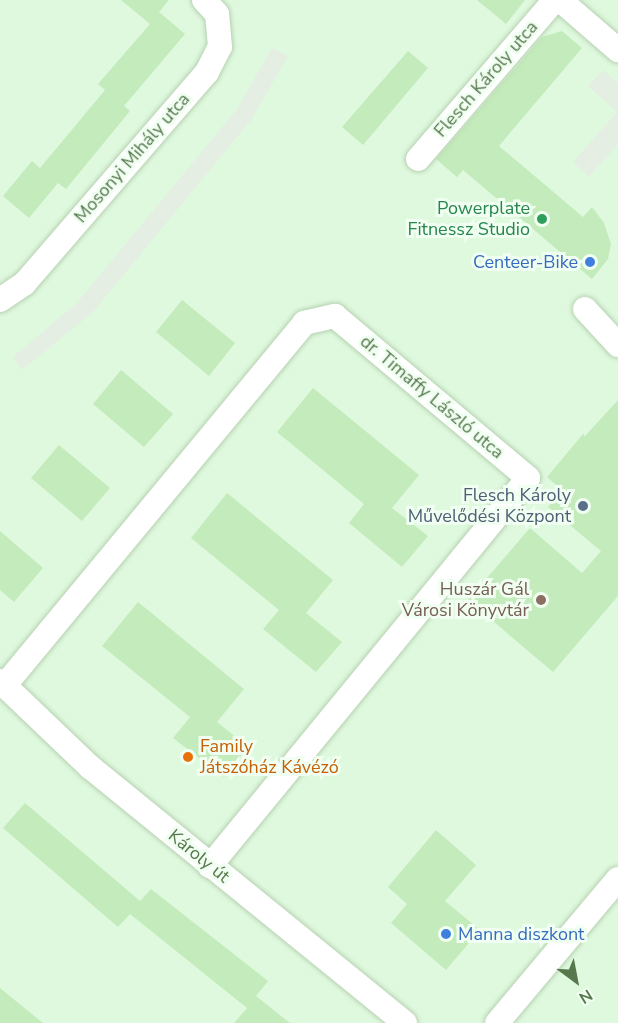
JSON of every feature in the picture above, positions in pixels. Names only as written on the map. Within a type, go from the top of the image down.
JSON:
[{"type":"street","name":"Mosonyi Mihály utca","points":[[0,300],[24,284],[207,72],[220,47],[217,14],[204,0]]},
{"type":"street","name":"Flesch Károly utca","points":[[418,159],[555,0]]},
{"type":"street","points":[[560,0],[618,50]]},
{"type":"street","points":[[585,309],[618,345]]},
{"type":"street","name":"dr. Timaffy László utca","points":[[2,683],[304,323],[335,316],[528,478],[210,866]]},
{"type":"street","name":"Károly út","points":[[2,683],[90,767],[405,1023]]},
{"type":"street","points":[[497,1023],[618,879]]},
{"type":"shaded area","points":[[0,0],[618,0],[618,1023],[0,1023]]},
{"type":"shaded area","points":[[272,48],[288,56],[251,120],[93,312],[22,370],[13,357],[77,303],[237,109]]},
{"type":"shaded area","points":[[603,70],[618,83],[618,144],[589,177],[573,162],[617,112],[588,86]]},
{"type":"building","points":[[121,0],[169,0],[159,12],[185,34],[124,106],[130,111],[66,189],[58,183],[29,218],[3,196],[32,161],[40,168],[105,90],[98,84],[150,24]]},
{"type":"building","points":[[477,0],[525,0],[506,24]]},
{"type":"building","points":[[562,31],[582,48],[499,146],[583,217],[592,207],[604,223],[611,244],[608,259],[592,279],[463,170],[457,177],[436,159],[542,37]]},
{"type":"building","points":[[408,51],[428,68],[363,145],[342,127]]},
{"type":"building","points":[[182,300],[235,343],[209,376],[156,332]]},
{"type":"building","points":[[121,370],[173,414],[144,447],[93,404]]},
{"type":"building","points":[[313,388],[419,475],[392,508],[428,536],[402,567],[349,523],[364,504],[277,432]]},
{"type":"building","points":[[618,400],[618,596],[553,672],[468,600],[530,528],[582,573],[601,551],[548,507],[562,490],[547,477],[583,434],[585,436]]},
{"type":"building","points":[[59,445],[110,488],[82,521],[31,478]]},
{"type":"building","points":[[227,493],[333,580],[306,613],[342,642],[316,672],[263,629],[279,610],[191,538]]},
{"type":"building","points":[[0,531],[43,568],[14,602],[0,590]]},
{"type":"building","points":[[138,602],[244,689],[217,722],[248,747],[224,777],[173,738],[190,717],[102,646]]},
{"type":"building","points":[[25,803],[140,901],[151,889],[268,981],[256,996],[290,1023],[234,1023],[247,1008],[130,914],[118,927],[3,828]]},
{"type":"building","points":[[436,830],[476,865],[445,901],[480,930],[446,970],[391,923],[407,904],[388,887]]},
{"type":"building","points":[[0,988],[43,1023],[0,1023]]},
{"type":"place","name":"Powerplate Fitnessz Studio","points":[[542,219]]},
{"type":"place","name":"Centeer-Bike","points":[[590,262]]},
{"type":"place","name":"Flesch Károly Művelődési Központ","points":[[583,506]]},
{"type":"place","name":"Huszár Gál Városi Könyvtár","points":[[541,600]]},
{"type":"place","name":"Family Játszóház Kávézó","points":[[188,757]]},
{"type":"place","name":"Manna diszkont","points":[[446,934]]}]
